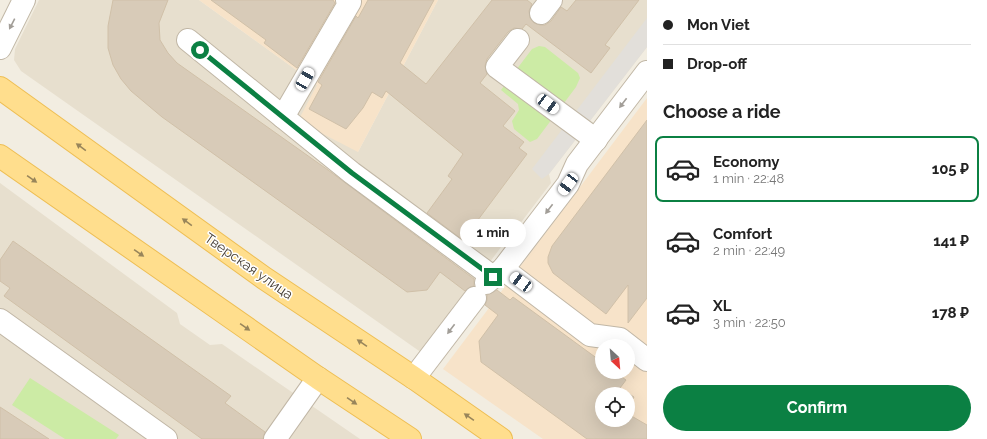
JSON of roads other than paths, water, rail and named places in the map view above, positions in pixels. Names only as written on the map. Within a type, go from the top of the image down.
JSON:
[{"type":"main road","name":"Тверская улица","points":[[0,88],[264,278],[414,378],[501,439]]},
{"type":"main road","points":[[0,156],[318,378],[410,439]]},
{"type":"street","points":[[0,48],[24,0]]},
{"type":"street","points":[[283,117],[349,1]]},
{"type":"street","points":[[188,40],[352,173],[489,281],[590,335],[620,339],[647,360]]},
{"type":"street","points":[[518,40],[497,67],[596,140]]},
{"type":"street","points":[[414,378],[489,281],[568,184],[577,164],[647,72]]},
{"type":"street","points":[[0,320],[166,439]]},
{"type":"street","points":[[275,439],[318,378]]}]
